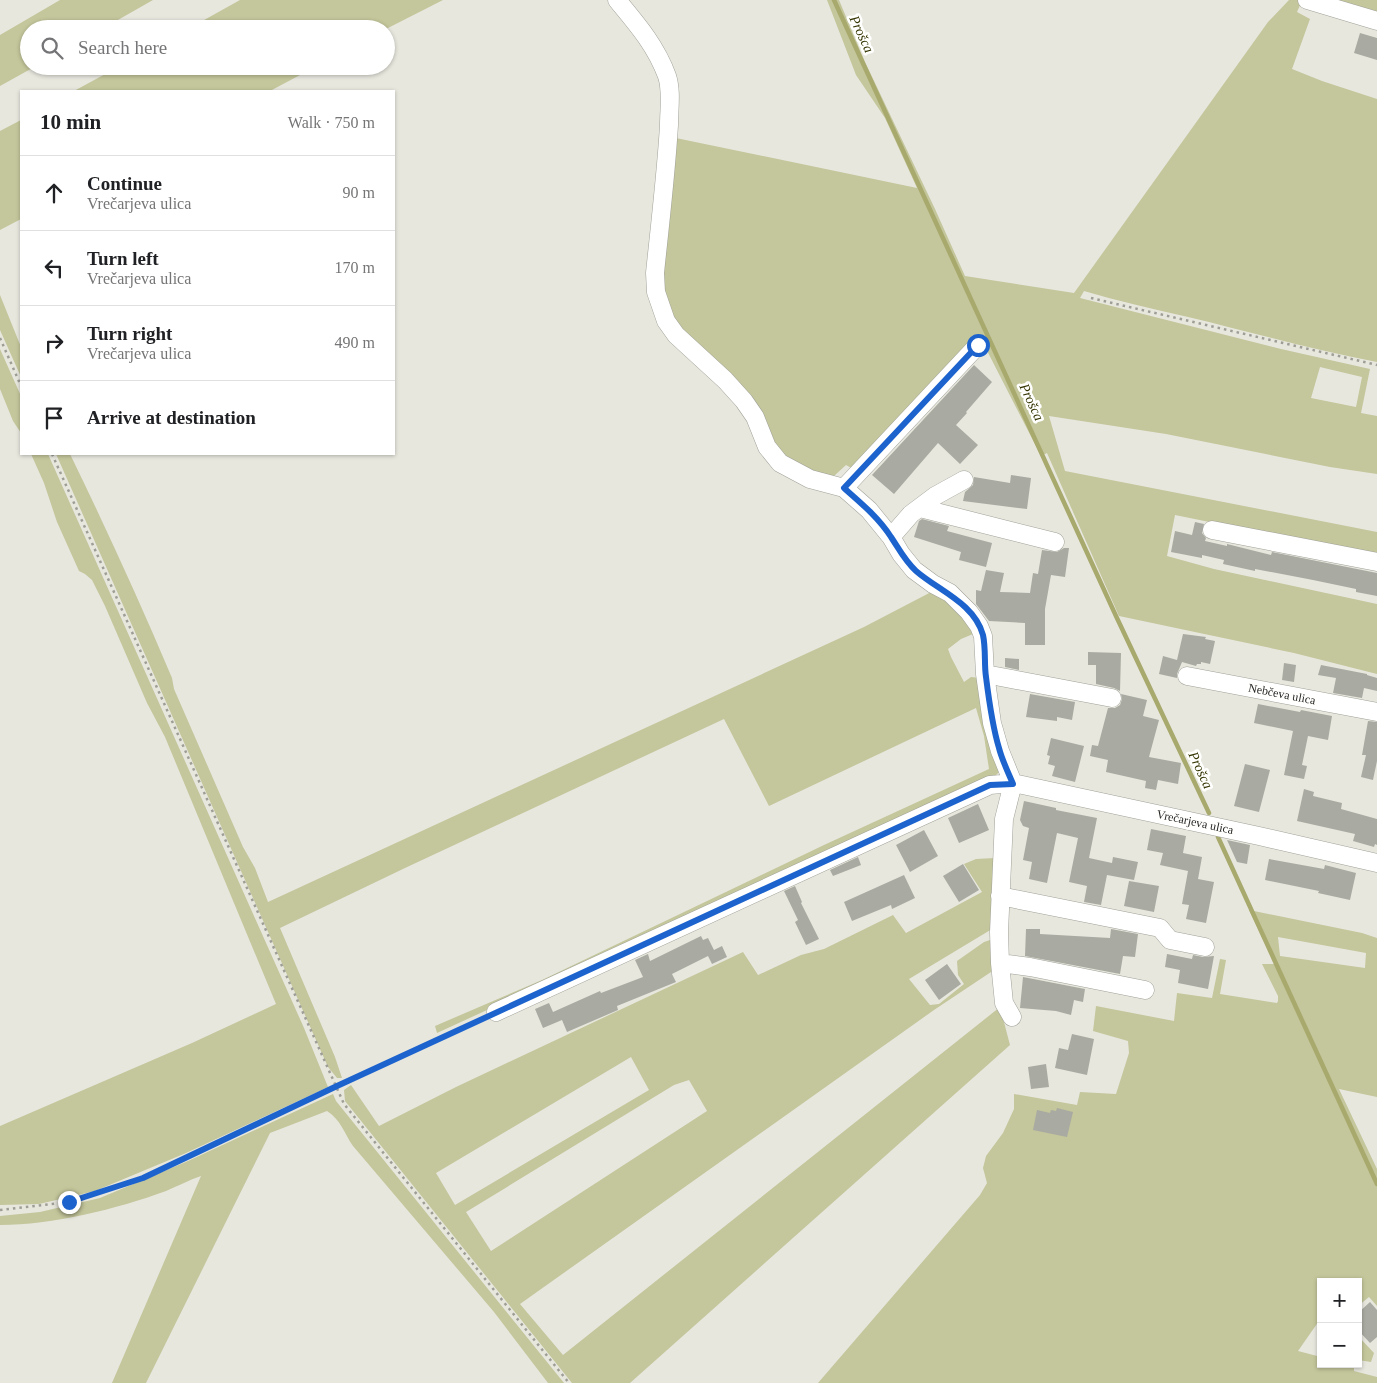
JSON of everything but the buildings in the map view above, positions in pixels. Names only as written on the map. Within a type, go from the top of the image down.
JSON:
[{"type":"street","points":[[617,0],[642,29],[654,48],[667,77],[670,92],[668,139],[655,273],[656,292],[666,321],[676,335],[725,380],[744,401],[755,417],[767,447],[780,463],[810,479],[844,488],[868,510],[891,537],[901,554],[914,570],[933,584],[950,593],[970,612],[983,636],[985,674],[992,723],[1013,784],[1004,819],[1000,896],[1000,963],[1004,1003],[1012,1017]]},
{"type":"street","points":[[1307,0],[1377,21]]},
{"type":"street","points":[[844,488],[978,345]]},
{"type":"street","points":[[891,537],[905,519],[935,496],[964,480]]},
{"type":"street","points":[[920,508],[1055,542]]},
{"type":"street","points":[[1212,530],[1377,562]]},
{"type":"street","points":[[985,674],[1112,698]]},
{"type":"street","name":"Nebčeva ulica","points":[[1187,676],[1377,712]]},
{"type":"street","name":"Vrečarjeva ulica","points":[[496,1012],[990,785],[1013,784],[1377,863]]},
{"type":"street","points":[[1000,896],[1160,928],[1170,940],[1205,948]]},
{"type":"street","points":[[1000,963],[1057,972],[1145,990]]},
{"type":"path","points":[[1091,298],[1377,365]]},
{"type":"path","points":[[0,338],[20,384]]},
{"type":"path","points":[[52,455],[344,1104],[568,1383]]},
{"type":"path","points":[[0,1210],[69,1202],[143,1178],[496,1012]]},
{"type":"green space","points":[[60,0],[153,0],[118,20],[26,20]]},
{"type":"green space","points":[[240,0],[443,0],[395,24],[395,20],[204,20]]},
{"type":"green space","points":[[827,0],[839,0],[865,62],[965,276],[1074,293],[1268,22],[1289,0],[1377,0],[1377,28],[1301,3],[1297,12],[1310,19],[1292,69],[1377,99],[1377,362],[1123,302],[1084,291],[1080,298],[1281,349],[1370,369],[1361,413],[1377,416],[1377,474],[1330,467],[1166,434],[1049,416],[1065,471],[1377,532],[1377,556],[1175,515],[1167,556],[1214,569],[1377,604],[1377,674],[1294,653],[1119,616],[1047,453],[1041,456],[980,337],[855,470],[846,465],[834,476],[838,482],[788,465],[679,333],[660,295],[671,137],[917,188],[885,118],[856,75]],"holes":[[[1320,367],[1362,377],[1356,407],[1311,398]]]},
{"type":"green space","points":[[20,23],[20,75],[0,86],[0,35]]},
{"type":"green space","points":[[103,75],[300,75],[272,90],[76,90]]},
{"type":"green space","points":[[20,121],[20,220],[0,230],[0,131]]},
{"type":"green space","points":[[0,295],[20,345],[20,375],[0,330]]},
{"type":"green space","points":[[0,349],[20,394],[20,432],[13,421],[0,389]]},
{"type":"green space","points":[[31,455],[48,455],[304,1028],[328,1087],[186,1153],[95,1191],[39,1204],[0,1205],[0,1126],[192,1043],[276,1004],[165,737],[147,703],[92,580],[79,571],[57,522],[44,483]]},
{"type":"green space","points":[[56,455],[70,455],[97,510],[148,621],[172,678],[174,689],[243,847],[255,868],[268,902],[864,627],[935,590],[962,610],[973,634],[961,639],[948,649],[964,682],[971,677],[980,678],[999,772],[994,777],[437,1033],[435,1026],[542,980],[824,845],[989,769],[984,736],[976,708],[769,806],[724,719],[280,928],[335,1057],[342,1078],[337,1078],[328,1067]]},
{"type":"green space","points":[[995,858],[992,929],[909,979],[930,1005],[939,1004],[964,984],[958,975],[957,961],[984,942],[993,939],[994,970],[934,1010],[520,1304],[563,1355],[1000,1007],[1010,1045],[630,1383],[572,1383],[345,1101],[344,1090],[351,1085],[379,1126],[456,1087],[743,952],[758,975],[801,955],[824,949],[893,915],[906,933],[982,892],[964,864],[976,859]],"holes":[[[631,1057],[649,1090],[455,1205],[436,1173]],[[689,1080],[707,1111],[491,1251],[466,1212],[674,1085]]]},
{"type":"green space","points":[[1249,910],[1362,933],[1377,938],[1377,1097],[1339,1089],[1377,1169],[1377,1306],[1369,1297],[1362,1303],[1362,1278],[1317,1278],[1317,1324],[1298,1351],[1317,1356],[1317,1368],[1354,1368],[1354,1371],[1377,1377],[1377,1383],[818,1383],[980,1195],[987,1183],[983,1168],[986,1156],[1003,1133],[1014,1109],[1014,1094],[1077,1105],[1080,1092],[1116,1094],[1129,1053],[1128,1041],[1093,1031],[1096,1006],[1174,1021],[1177,993],[1212,998],[1220,959],[1226,960],[1220,994],[1277,1003],[1278,996],[1262,964],[1275,964]],"holes":[[[1278,937],[1366,953],[1365,968],[1280,956]]]},
{"type":"green space","points":[[333,1094],[336,1101],[564,1383],[548,1383],[494,1312],[353,1146],[339,1123],[327,1111],[270,1133],[146,1383],[112,1383],[201,1176],[166,1191],[106,1210],[41,1222],[0,1225],[0,1216],[40,1212],[100,1198],[188,1161]]},
{"type":"green space","points":[[1362,1340],[1374,1353],[1371,1362],[1362,1361]]},
{"type":"waterway","name":"Prošca","points":[[834,0],[1116,616],[1209,813]]},
{"type":"waterway","name":"Prošca","points":[[1218,837],[1377,1184]]},
{"type":"route","points":[[69,1202],[143,1178],[337,1086],[990,785],[1013,784],[992,723],[985,674],[983,636],[979,626],[970,612],[950,593],[933,584],[914,570],[901,554],[891,537],[868,510],[844,488],[978,345]]}]
